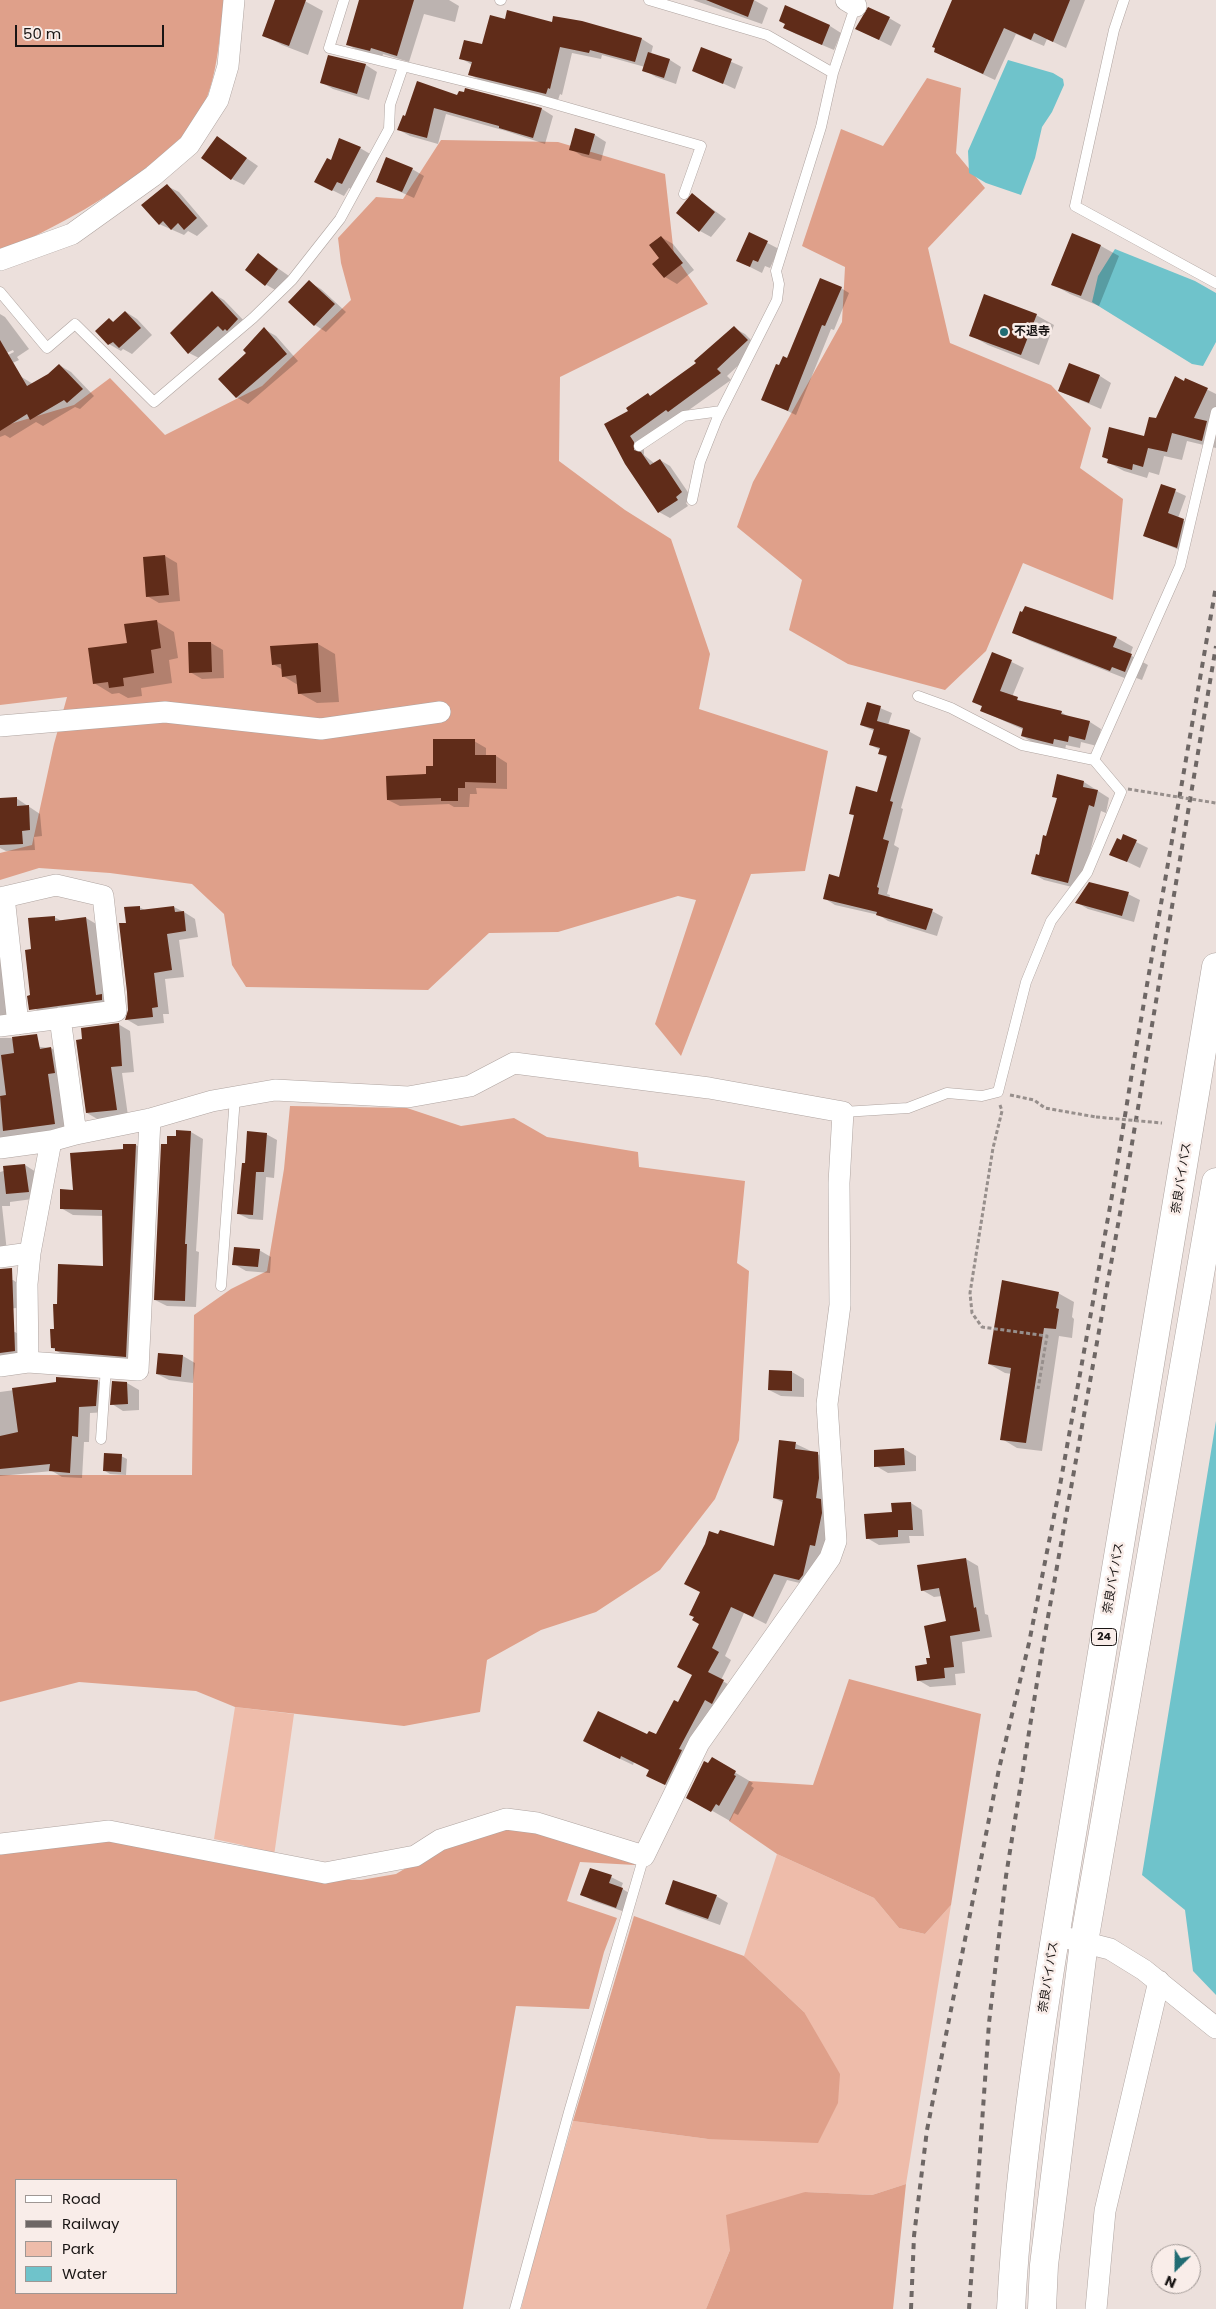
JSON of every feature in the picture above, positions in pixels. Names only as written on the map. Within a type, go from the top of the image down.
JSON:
[{"type":"highway","name":"奈良バイパス","points":[[1011,2309],[1029,2111],[1055,1935],[1216,967]]},
{"type":"highway","points":[[1042,2309],[1044,2265],[1084,1942],[1216,1182]]},
{"type":"street","points":[[0,260],[72,234],[154,176],[189,145],[218,100],[228,66],[234,0]]},
{"type":"street","points":[[0,726],[165,712],[321,729],[440,712]]},
{"type":"street","points":[[56,884],[102,896],[116,1011],[9,1025],[2,898],[56,884]]},
{"type":"street","points":[[60,1018],[76,1134]]},
{"type":"street","points":[[0,1148],[51,1142],[76,1134],[150,1119],[235,1097],[275,1090],[408,1097],[470,1086],[514,1063],[709,1088],[843,1112],[840,1182],[840,1305],[827,1404],[836,1541],[830,1558],[699,1743],[644,1856],[537,1823],[506,1819],[440,1840],[415,1856],[325,1873],[109,1832],[0,1844]]},
{"type":"street","points":[[0,1366],[28,1362],[138,1370],[150,1119]]},
{"type":"street","points":[[28,1362],[27,1284],[30,1253],[51,1142]]},
{"type":"street","points":[[0,1257],[30,1253]]},
{"type":"street","points":[[1055,1935],[1110,1950],[1159,1981],[1216,2028]]},
{"type":"street","points":[[1096,2309],[1105,2210],[1159,1981]]},
{"type":"lane","points":[[344,0],[329,48],[537,99],[701,146],[684,194]]},
{"type":"lane","points":[[649,0],[766,35],[833,73]]},
{"type":"lane","points":[[1124,0],[1114,30],[1075,206],[1216,283]]},
{"type":"lane","points":[[692,500],[700,462],[721,410],[777,300],[779,284],[776,271],[820,127],[853,2]]},
{"type":"lane","points":[[0,292],[47,348],[75,324],[154,402],[254,318],[292,280],[340,218],[389,129],[390,105],[403,67]]},
{"type":"lane","points":[[638,446],[684,416],[721,410]]},
{"type":"lane","points":[[1094,760],[1180,566],[1216,412]]},
{"type":"lane","points":[[843,1112],[908,1108],[947,1093],[982,1096],[998,1092],[1026,982],[1051,922],[1088,874],[1121,792],[1094,760],[1022,745],[951,708],[918,696]]},
{"type":"lane","points":[[221,1286],[235,1097]]},
{"type":"lane","points":[[101,1439],[106,1367]]},
{"type":"lane","points":[[515,2309],[569,2112],[644,1856]]},
{"type":"path","points":[[1128,789],[1216,803]]},
{"type":"path","points":[[1038,1389],[1047,1336],[982,1327],[972,1312],[972,1283],[993,1148],[1002,1112],[998,1092],[1034,1100],[1045,1108],[1096,1117],[1162,1123]]},
{"type":"green space","points":[[235,1707],[294,1714],[274,1856],[242,1845],[214,1839]]},
{"type":"green space","points":[[777,1854],[874,1898],[899,1928],[925,1934],[951,1905],[906,2184],[872,2195],[805,2192],[730,2250],[706,2309],[521,2309],[537,2244],[573,2121],[708,2139],[804,2012],[744,1956]]},
{"type":"shaded area","points":[[0,0],[224,0],[214,74],[205,102],[196,121],[188,131],[163,154],[105,197],[64,221],[0,253]]},
{"type":"shaded area","points":[[927,78],[961,88],[956,153],[985,188],[928,248],[950,343],[1051,385],[1091,428],[1080,468],[1123,499],[1113,600],[1023,563],[986,651],[945,690],[848,664],[789,630],[802,580],[737,527],[753,482],[842,322],[845,267],[802,246],[841,129],[883,146]]},
{"type":"shaded area","points":[[441,140],[558,142],[665,174],[674,255],[708,304],[560,377],[559,461],[625,510],[671,539],[710,654],[699,709],[828,751],[805,871],[751,874],[681,1056],[655,1024],[696,900],[678,896],[558,932],[489,933],[428,990],[246,987],[232,965],[224,914],[192,884],[110,873],[39,868],[0,880],[0,853],[32,845],[54,744],[67,697],[0,705],[0,427],[74,405],[110,378],[165,435],[262,386],[351,300],[341,263],[338,238],[376,197],[403,199]]},
{"type":"shaded area","points":[[290,1106],[407,1108],[461,1126],[514,1118],[547,1137],[638,1152],[639,1167],[745,1181],[737,1263],[749,1271],[739,1440],[715,1499],[660,1570],[596,1612],[541,1630],[487,1660],[480,1712],[404,1726],[235,1707],[196,1691],[79,1682],[0,1702],[0,1475],[192,1475],[194,1315],[231,1289],[267,1271],[284,1169]]},
{"type":"shaded area","points":[[849,1679],[981,1714],[951,1905],[925,1934],[899,1928],[874,1898],[777,1854],[729,1821],[749,1781],[813,1785]]},
{"type":"shaded area","points":[[512,1826],[633,1861],[635,1865],[580,1862],[567,1901],[617,1918],[604,1952],[589,2009],[516,2006],[463,2309],[0,2309],[0,1842],[116,1836],[323,1879],[361,1880],[396,1874],[443,1846]]},
{"type":"shaded area","points":[[634,1916],[744,1956],[804,2012],[840,2074],[838,2103],[818,2143],[708,2139],[573,2121]]},
{"type":"shaded area","points":[[906,2184],[893,2309],[706,2309],[730,2250],[726,2215],[805,2192],[872,2195]]},
{"type":"water","points":[[1008,60],[1053,73],[1063,79],[1064,85],[1052,112],[1042,127],[1035,158],[1021,195],[986,183],[969,173],[968,151]]},
{"type":"water","points":[[1115,249],[1195,281],[1216,293],[1216,342],[1203,366],[1192,364],[1092,302],[1098,276]]},
{"type":"water","points":[[1216,1421],[1216,1995],[1193,1971],[1185,1910],[1142,1875]]},
{"type":"building","points":[[275,0],[306,0],[289,46],[262,36]]},
{"type":"building","points":[[359,0],[414,0],[397,56],[371,48],[370,51],[346,45]]},
{"type":"building","points":[[706,0],[754,0],[748,17]]},
{"type":"building","points":[[952,0],[1070,0],[1053,42],[1034,33],[1031,40],[1004,28],[983,74],[934,52],[935,48],[932,47]]},
{"type":"building","points":[[785,5],[830,25],[822,45],[783,28],[785,24],[779,21]]},
{"type":"building","points":[[868,7],[890,17],[879,40],[855,29]]},
{"type":"building","points":[[507,10],[552,22],[553,16],[582,21],[642,38],[635,62],[590,50],[589,53],[560,47],[550,89],[548,88],[546,94],[468,75],[472,62],[459,59],[464,40],[482,44],[490,15],[505,19]]},
{"type":"building","points":[[701,47],[732,59],[723,84],[692,71]]},
{"type":"building","points":[[648,52],[670,59],[664,78],[642,71]]},
{"type":"building","points":[[328,55],[366,64],[357,94],[320,83]]},
{"type":"building","points":[[417,81],[457,95],[459,91],[464,92],[465,88],[542,108],[533,138],[499,128],[499,126],[434,108],[427,138],[397,130],[403,115],[405,116]]},
{"type":"building","points":[[575,128],[595,134],[589,155],[569,150]]},
{"type":"building","points":[[217,136],[247,158],[231,180],[201,158]]},
{"type":"building","points":[[339,138],[361,147],[342,184],[337,182],[332,191],[314,182],[327,158],[331,160]]},
{"type":"building","points":[[386,157],[413,168],[402,192],[376,182]]},
{"type":"building","points":[[167,184],[197,218],[184,230],[178,223],[171,230],[163,221],[159,225],[141,205]]},
{"type":"building","points":[[692,193],[715,212],[699,232],[676,213]]},
{"type":"building","points":[[749,232],[768,241],[758,262],[753,260],[750,267],[736,261]]},
{"type":"building","points":[[1072,233],[1101,245],[1081,296],[1051,285]]},
{"type":"building","points":[[661,236],[683,263],[664,278],[652,264],[659,258],[649,245]]},
{"type":"building","points":[[258,253],[278,269],[265,286],[245,270]]},
{"type":"building","points":[[820,278],[842,287],[825,326],[822,325],[788,411],[761,400],[776,364],[779,365],[783,356],[787,358]]},
{"type":"building","points":[[309,280],[335,304],[314,326],[288,302]]},
{"type":"building","points":[[212,291],[238,319],[227,331],[225,329],[223,331],[218,326],[188,354],[170,333]]},
{"type":"building","points":[[984,294],[1037,314],[1021,355],[969,336]]},
{"type":"building","points":[[125,311],[141,328],[119,348],[113,342],[108,345],[95,331],[109,318],[113,322]]},
{"type":"building","points":[[734,326],[748,340],[717,369],[721,373],[668,412],[666,410],[630,436],[634,442],[634,450],[641,452],[650,465],[660,459],[682,492],[676,497],[678,500],[658,513],[625,464],[604,424],[628,411],[626,408],[648,393],[650,396],[696,363],[694,361]]},
{"type":"building","points":[[264,327],[287,354],[236,398],[218,379],[246,353],[243,350]]},
{"type":"building","points":[[0,340],[27,386],[48,374],[59,364],[83,389],[67,403],[64,400],[30,420],[27,414],[0,431]]},
{"type":"building","points":[[1069,363],[1100,375],[1089,403],[1058,391]]},
{"type":"building","points":[[1175,376],[1184,381],[1185,378],[1208,388],[1194,418],[1207,421],[1202,441],[1172,433],[1167,452],[1148,448],[1143,467],[1133,464],[1132,470],[1107,463],[1108,459],[1102,457],[1109,427],[1144,436],[1149,417],[1156,418]]},
{"type":"building","points":[[1161,484],[1176,489],[1168,513],[1184,519],[1177,548],[1143,536]]},
{"type":"building","points":[[165,555],[169,595],[146,597],[143,557]]},
{"type":"building","points":[[1025,606],[1117,637],[1113,647],[1132,654],[1125,672],[1112,667],[1110,671],[1012,633],[1020,611],[1022,612]]},
{"type":"building","points":[[157,620],[161,648],[151,650],[154,673],[123,678],[124,686],[109,688],[108,682],[93,684],[88,648],[127,643],[124,624]]},
{"type":"building","points":[[188,642],[211,642],[212,672],[189,673]]},
{"type":"building","points":[[318,643],[321,692],[298,694],[296,675],[282,677],[281,664],[272,665],[270,646]]},
{"type":"building","points":[[992,652],[1012,660],[1000,691],[1018,697],[1017,700],[1062,711],[1061,714],[1090,721],[1085,740],[1069,736],[1068,742],[1054,739],[1053,744],[1021,736],[1023,728],[980,711],[982,706],[972,702]]},
{"type":"building","points":[[867,702],[881,706],[877,721],[910,730],[890,801],[893,802],[883,839],[889,841],[877,887],[879,888],[878,894],[933,909],[926,930],[876,915],[877,912],[823,899],[829,874],[839,877],[854,815],[849,814],[856,786],[877,792],[887,756],[878,754],[880,748],[869,745],[874,729],[860,725]]},
{"type":"building","points":[[433,739],[475,739],[475,755],[496,755],[496,783],[465,782],[465,788],[458,788],[458,801],[441,801],[441,798],[387,800],[386,776],[426,774],[426,766],[433,766]]},
{"type":"building","points":[[1057,774],[1084,781],[1083,787],[1098,790],[1094,807],[1089,805],[1068,883],[1031,874],[1036,854],[1039,855],[1043,835],[1046,836],[1057,798],[1052,797]]},
{"type":"building","points":[[17,797],[17,806],[29,805],[30,830],[22,831],[23,844],[0,845],[0,798]]},
{"type":"building","points":[[1123,834],[1137,840],[1127,862],[1109,855],[1117,838],[1121,840]]},
{"type":"building","points":[[1089,882],[1129,892],[1122,916],[1075,903]]},
{"type":"building","points":[[140,906],[140,910],[174,906],[175,912],[184,911],[186,931],[167,934],[172,970],[154,973],[158,1007],[152,1008],[153,1017],[125,1020],[128,1010],[127,992],[119,923],[126,923],[124,907]]},
{"type":"building","points":[[55,916],[55,921],[86,917],[96,995],[102,994],[102,1000],[29,1010],[27,996],[30,995],[25,950],[31,949],[28,918]]},
{"type":"building","points":[[119,1023],[122,1066],[111,1067],[117,1110],[86,1113],[76,1040],[82,1039],[81,1028]]},
{"type":"building","points":[[37,1034],[40,1049],[51,1047],[55,1073],[48,1074],[55,1124],[3,1131],[0,1096],[6,1095],[1,1055],[14,1053],[12,1037]]},
{"type":"building","points":[[176,1130],[191,1131],[185,1244],[187,1244],[185,1301],[154,1300],[161,1144],[167,1144],[167,1136],[176,1136]]},
{"type":"building","points":[[247,1131],[267,1133],[264,1172],[256,1172],[253,1215],[237,1214],[242,1163],[245,1163]]},
{"type":"building","points":[[123,1144],[136,1144],[126,1357],[55,1351],[55,1348],[51,1348],[50,1329],[54,1329],[53,1304],[57,1304],[58,1264],[103,1266],[102,1210],[60,1209],[60,1189],[73,1190],[70,1153],[123,1149]]},
{"type":"building","points":[[25,1164],[29,1192],[6,1194],[3,1166]]},
{"type":"building","points":[[234,1247],[260,1249],[258,1267],[232,1265]]},
{"type":"building","points":[[12,1268],[15,1351],[0,1353],[0,1269]]},
{"type":"building","points":[[1002,1280],[1059,1292],[1056,1308],[1059,1309],[1056,1329],[1044,1328],[1026,1443],[1000,1440],[1011,1368],[988,1364]]},
{"type":"building","points":[[158,1353],[183,1355],[181,1377],[156,1374]]},
{"type":"building","points":[[769,1370],[792,1371],[792,1391],[768,1390]]},
{"type":"building","points":[[56,1377],[98,1380],[96,1406],[79,1407],[78,1437],[72,1436],[70,1473],[49,1471],[50,1464],[0,1469],[0,1436],[18,1432],[12,1388],[56,1382]]},
{"type":"building","points":[[112,1381],[127,1382],[128,1404],[110,1405]]},
{"type":"building","points":[[779,1440],[796,1442],[795,1449],[818,1452],[819,1478],[816,1498],[821,1499],[822,1513],[815,1546],[810,1545],[803,1575],[799,1580],[774,1574],[753,1617],[731,1607],[712,1648],[719,1652],[708,1672],[724,1680],[712,1704],[705,1700],[679,1749],[682,1750],[665,1785],[646,1776],[649,1770],[621,1756],[620,1759],[583,1741],[598,1711],[647,1734],[649,1731],[656,1734],[674,1700],[678,1702],[692,1675],[677,1667],[699,1624],[692,1620],[694,1617],[689,1615],[700,1592],[684,1584],[705,1544],[709,1531],[718,1534],[720,1530],[774,1546],[783,1500],[773,1498]]},
{"type":"building","points":[[904,1448],[905,1465],[874,1467],[874,1450]]},
{"type":"building","points":[[104,1453],[122,1454],[121,1472],[103,1471]]},
{"type":"building","points":[[911,1502],[913,1530],[898,1530],[898,1537],[866,1539],[864,1514],[892,1512],[891,1503]]},
{"type":"building","points":[[966,1558],[974,1608],[976,1607],[980,1631],[950,1636],[954,1667],[944,1668],[945,1678],[917,1681],[915,1666],[927,1664],[926,1658],[930,1658],[924,1626],[946,1621],[939,1588],[921,1591],[917,1565]]},
{"type":"building","points":[[712,1757],[736,1771],[734,1775],[736,1776],[719,1806],[716,1804],[711,1812],[686,1798],[704,1761],[708,1763]]},
{"type":"building","points":[[590,1868],[612,1875],[609,1883],[623,1888],[616,1908],[580,1895]]},
{"type":"building","points":[[673,1880],[717,1895],[708,1919],[665,1904]]},
{"type":"railway","points":[[911,2309],[914,2236],[927,2130],[999,1769],[1029,1643],[1059,1491],[1113,1190],[1216,586]]},
{"type":"railway","points":[[969,2309],[989,2023],[1006,1876],[1043,1645],[1124,1191],[1216,646]]},
{"type":"place","name":"不退寺","points":[[1004,332]]}]
